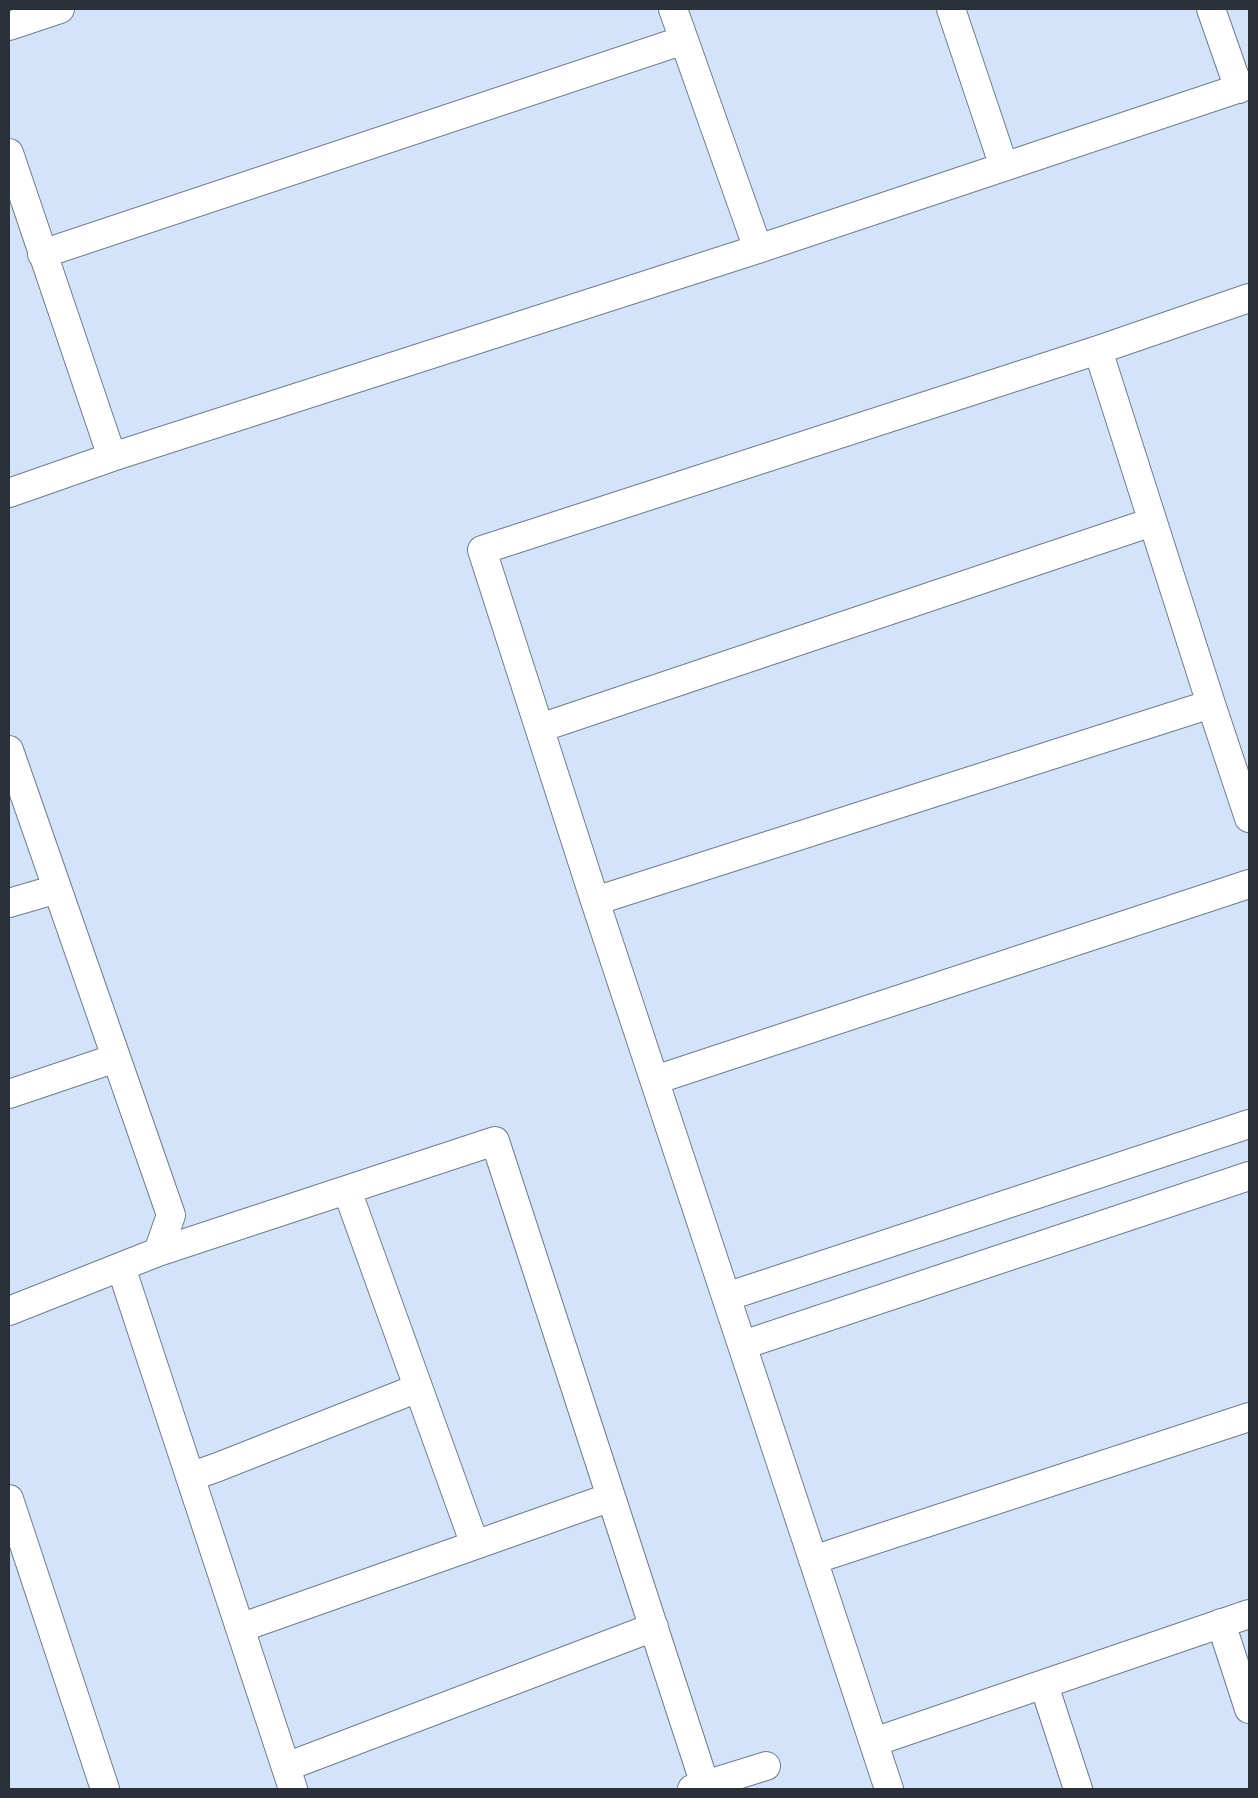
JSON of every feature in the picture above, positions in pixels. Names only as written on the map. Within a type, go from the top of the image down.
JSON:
[{"type":"street","points":[[9,26],[60,9]]},
{"type":"street","points":[[674,9],[758,249]]},
{"type":"street","points":[[951,9],[1004,167]]},
{"type":"street","points":[[9,493],[112,457],[758,249],[1244,87],[1211,9]]},
{"type":"street","points":[[42,254],[684,40]]},
{"type":"street","points":[[9,153],[112,457]]},
{"type":"street","points":[[889,1789],[595,901],[482,550],[1098,350],[1249,298]]},
{"type":"street","points":[[1098,350],[1249,818]]},
{"type":"street","points":[[540,728],[1152,522]]},
{"type":"street","points":[[595,901],[1211,704]]},
{"type":"street","points":[[9,750],[171,1215],[158,1252]]},
{"type":"street","points":[[655,1080],[1249,884]]},
{"type":"street","points":[[9,903],[58,889]]},
{"type":"street","points":[[9,1094],[116,1058]]},
{"type":"street","points":[[726,1297],[1249,1124]]},
{"type":"street","points":[[9,1311],[158,1252],[496,1142],[654,1628],[698,1787],[766,1766]]},
{"type":"street","points":[[742,1345],[1249,1176]]},
{"type":"street","points":[[347,1190],[475,1545]]},
{"type":"street","points":[[121,1266],[290,1778],[654,1628]]},
{"type":"street","points":[[190,1477],[418,1388]]},
{"type":"street","points":[[813,1560],[1249,1417]]},
{"type":"street","points":[[240,1628],[611,1497]]},
{"type":"street","points":[[9,1499],[105,1789]]},
{"type":"street","points":[[874,1742],[1249,1614]]},
{"type":"street","points":[[1221,1623],[1249,1709]]},
{"type":"street","points":[[1044,1685],[1078,1789]]}]
